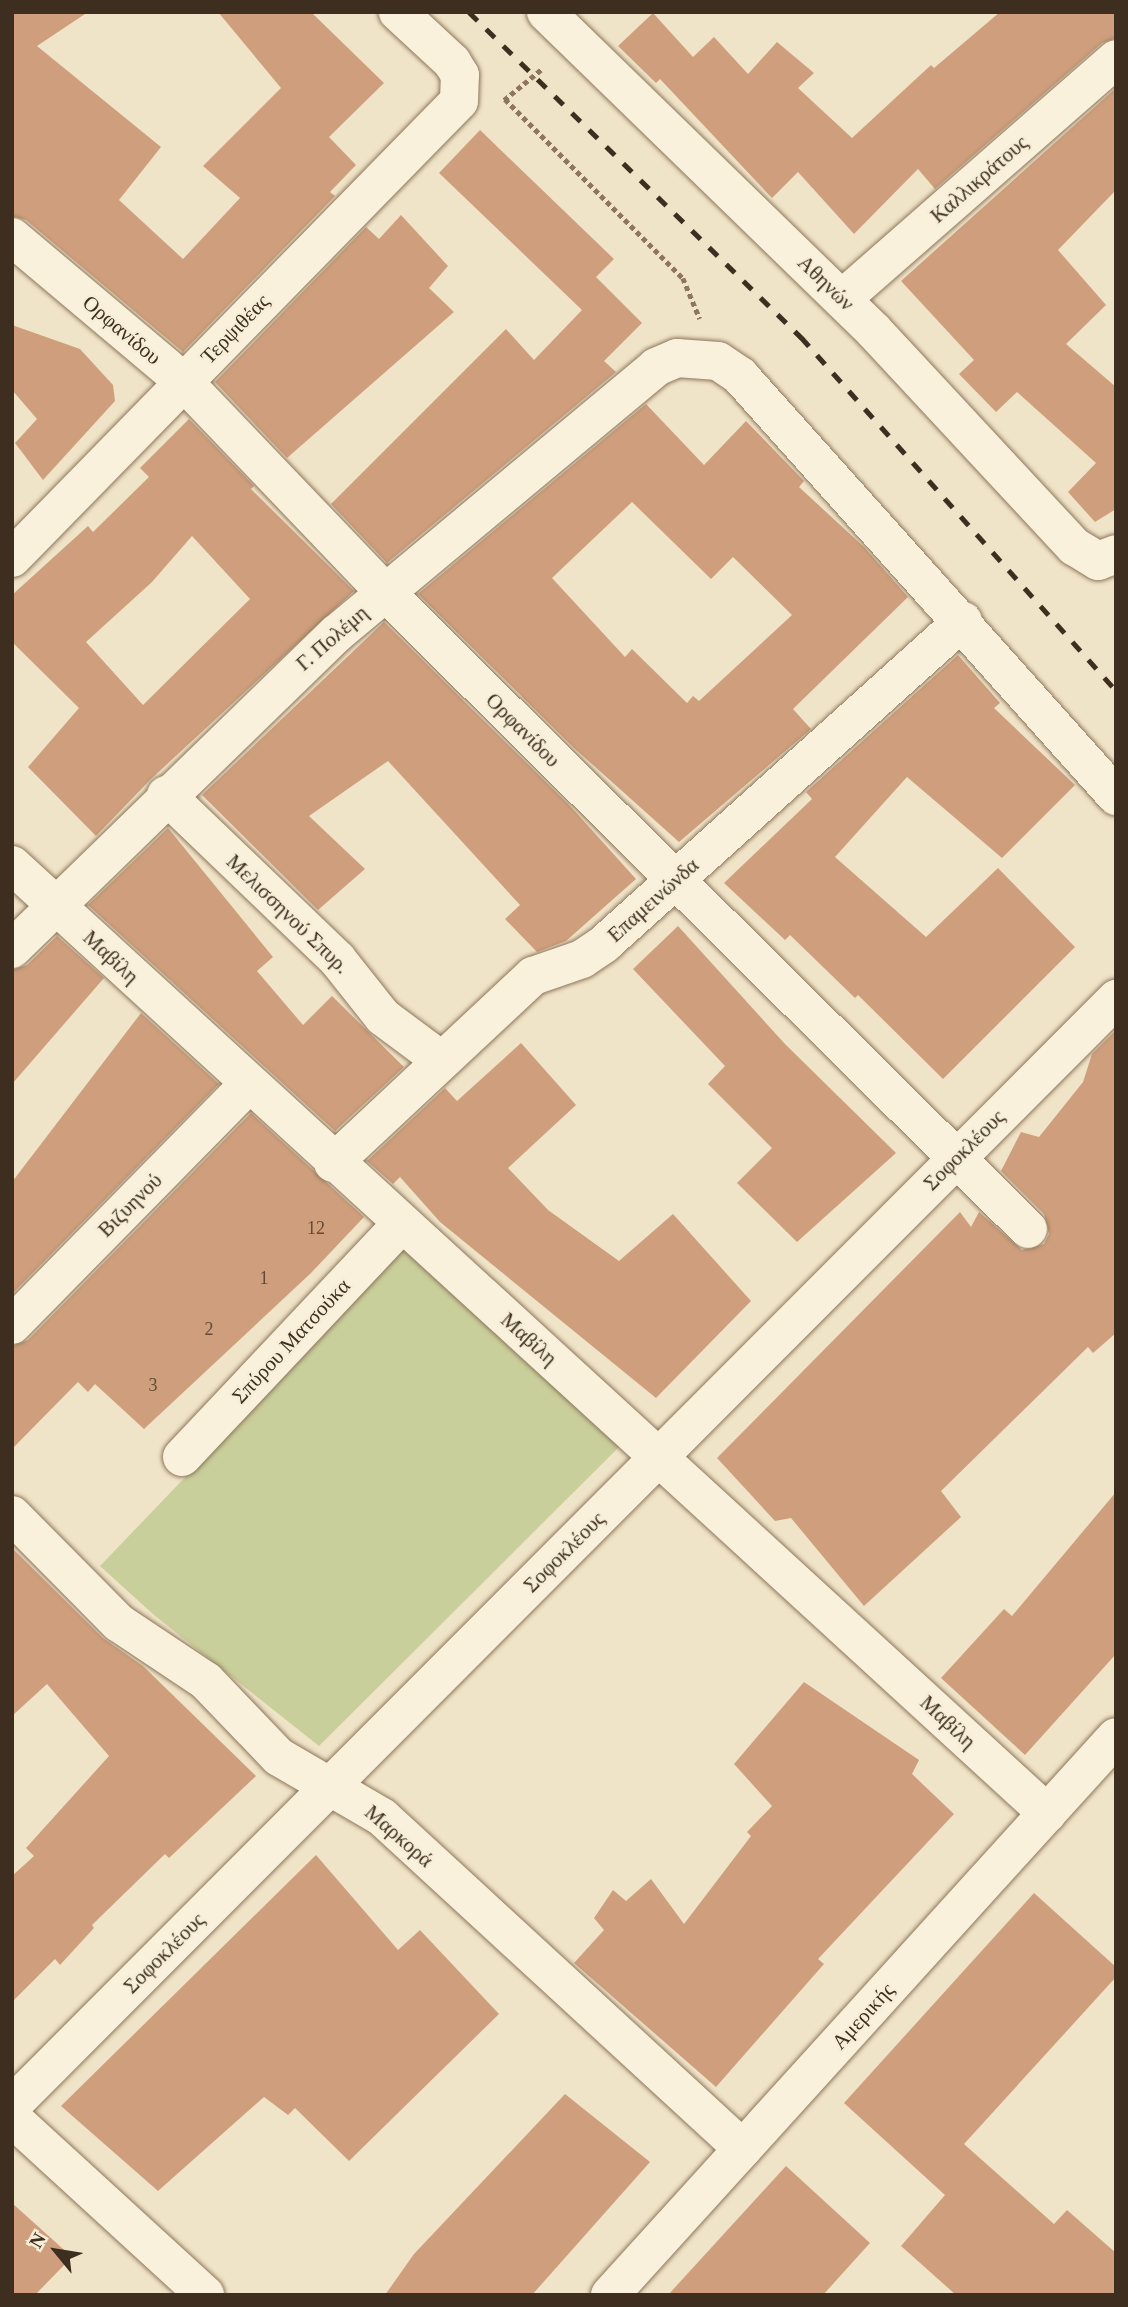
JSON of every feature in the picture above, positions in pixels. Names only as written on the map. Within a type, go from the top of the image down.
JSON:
[{"type":"street","points":[[398,12],[452,62],[460,75],[459,101]]},
{"type":"street","name":"Αθηνών","points":[[546,12],[842,299],[1076,547],[1107,558]]},
{"type":"street","name":"Καλλικράτους","points":[[842,299],[1116,59]]},
{"type":"street","name":"Τερψιθέας","points":[[12,558],[459,101]]},
{"type":"street","name":"Ορφανίδου","points":[[12,237],[184,382],[385,592],[1028,1229]]},
{"type":"street","name":"Γ. Πολέμη","points":[[12,950],[166,795],[385,592],[656,367],[677,358],[718,361]]},
{"type":"street","points":[[718,361],[740,376],[963,621],[1116,796]]},
{"type":"street","name":"Επαμεινώνδα","points":[[333,1163],[441,1059],[533,976],[590,954],[963,621]]},
{"type":"street","name":"Μελισσηνού Σπυρ.","points":[[166,795],[337,958],[383,1017],[441,1059]]},
{"type":"street","name":"Μαβίλη","points":[[12,865],[333,1163],[660,1457],[1047,1813]]},
{"type":"street","name":"Σοφοκλέους","points":[[12,2105],[1116,999]]},
{"type":"street","name":"Βιζυηνού","points":[[12,1325],[248,1085]]},
{"type":"street","name":"Σπύρου Ματσούκα","points":[[182,1457],[401,1225]]},
{"type":"street","name":"Μαρκορά","points":[[12,1515],[120,1623],[206,1681],[278,1757],[382,1818],[743,2149]]},
{"type":"street","name":"Αμερικής","points":[[610,2295],[1116,1737]]},
{"type":"street","points":[[12,2118],[205,2295]]},
{"type":"path","points":[[459,101],[473,110],[505,99],[578,42]]},
{"type":"path","points":[[505,99],[683,278],[718,361]]},
{"type":"green space","points":[[406,1247],[620,1446],[319,1746],[154,1615],[100,1566]]},
{"type":"building","points":[[12,12],[88,12],[37,46],[161,147],[119,200],[183,259],[240,198],[203,166],[281,88],[218,12],[311,12],[384,83],[329,137],[356,165],[330,192],[335,196],[183,352],[26,220],[12,216]]},
{"type":"building","points":[[1000,12],[1116,12],[1116,38],[1102,43],[935,189],[918,169],[854,234],[798,172],[772,198],[660,79],[656,83],[618,46],[653,13],[693,57],[714,37],[748,74],[777,42],[814,73],[798,88],[852,138],[931,65],[934,68]]},
{"type":"building","points":[[1116,88],[1116,190],[1058,250],[1106,305],[1066,344],[1116,387],[1116,509],[1095,522],[1068,492],[1096,463],[1017,392],[996,412],[959,374],[974,360],[901,281]]},
{"type":"building","points":[[480,130],[614,259],[596,277],[642,323],[604,361],[616,372],[387,563],[331,504],[506,329],[534,360],[582,310],[439,173]]},
{"type":"building","points":[[401,215],[448,266],[429,288],[454,312],[287,458],[215,382],[366,227],[379,239]]},
{"type":"building","points":[[12,325],[80,349],[113,385],[115,401],[43,480],[15,443],[37,419],[12,390]]},
{"type":"building","points":[[646,404],[704,465],[746,421],[804,481],[799,487],[864,547],[908,597],[793,709],[811,729],[679,842],[574,748],[418,594]],"holes":[[[632,502],[711,579],[733,557],[792,615],[699,701],[693,696],[687,703],[632,649],[625,657],[552,578]]]},
{"type":"building","points":[[189,419],[254,486],[251,489],[354,591],[151,779],[96,836],[28,767],[79,708],[12,642],[12,595],[88,526],[93,532],[149,477],[140,468]],"holes":[[[192,536],[250,599],[143,705],[86,642],[152,582]]]},
{"type":"building","points":[[384,622],[572,808],[636,879],[566,941],[537,952],[505,919],[520,905],[388,761],[309,816],[365,869],[318,910],[202,795]]},
{"type":"building","points":[[958,655],[1000,703],[994,708],[1075,785],[1002,858],[907,777],[835,857],[926,937],[998,868],[1075,947],[943,1079],[858,995],[855,998],[790,935],[785,940],[724,883],[812,799],[806,792]]},
{"type":"building","points":[[168,828],[273,957],[257,971],[303,1025],[332,996],[404,1067],[335,1131],[88,905]]},
{"type":"building","points":[[678,926],[785,1044],[896,1153],[797,1242],[737,1183],[772,1148],[708,1084],[725,1066],[633,969]]},
{"type":"building","points":[[57,936],[104,978],[12,1084],[12,970],[27,965]]},
{"type":"building","points":[[141,1013],[219,1084],[12,1294],[12,1182]]},
{"type":"building","points":[[1116,1030],[1116,1333],[1093,1353],[1088,1347],[941,1491],[961,1517],[864,1606],[791,1518],[775,1521],[717,1458],[960,1212],[971,1227],[979,1212],[1022,1250],[1044,1244],[1049,1234],[1044,1214],[1001,1171],[1021,1132],[1039,1137],[1083,1082],[1092,1054]]},
{"type":"building","points":[[521,1043],[576,1105],[508,1168],[548,1210],[619,1261],[673,1214],[751,1301],[656,1398],[440,1222],[400,1177],[393,1184],[367,1161],[445,1088],[457,1101]]},
{"type":"building","points":[[251,1113],[364,1217],[311,1273],[144,1429],[95,1384],[88,1392],[78,1382],[12,1449],[12,1346],[28,1340]]},
{"type":"building","points":[[1116,1492],[1116,1654],[1025,1755],[941,1678],[1004,1609],[1012,1616]]},
{"type":"building","points":[[12,1548],[103,1638],[143,1666],[256,1776],[169,1858],[165,1854],[92,1925],[94,1928],[60,1965],[55,1959],[12,2002],[12,1876],[34,1856],[26,1848],[109,1756],[47,1684],[12,1716]]},
{"type":"building","points":[[804,1682],[919,1760],[912,1774],[954,1814],[818,1959],[824,1964],[716,2087],[574,1963],[604,1930],[594,1918],[613,1890],[626,1901],[651,1879],[684,1924],[751,1836],[747,1832],[772,1806],[734,1764]]},
{"type":"building","points":[[316,1855],[398,1950],[420,1930],[499,2014],[349,2161],[295,2108],[288,2115],[264,2097],[158,2191],[61,2106]]},
{"type":"building","points":[[1034,1893],[1116,1967],[1116,1977],[964,2144],[1054,2224],[1067,2210],[1116,2253],[1116,2295],[956,2295],[901,2246],[945,2195],[844,2103]]},
{"type":"building","points":[[565,2094],[650,2162],[532,2295],[385,2295],[414,2254]]},
{"type":"building","points":[[786,2166],[870,2243],[823,2295],[668,2295]]},
{"type":"building","points":[[12,2203],[72,2257],[35,2295],[12,2295]]},
{"type":"railway","points":[[469,12],[801,337],[1116,691]]}]
